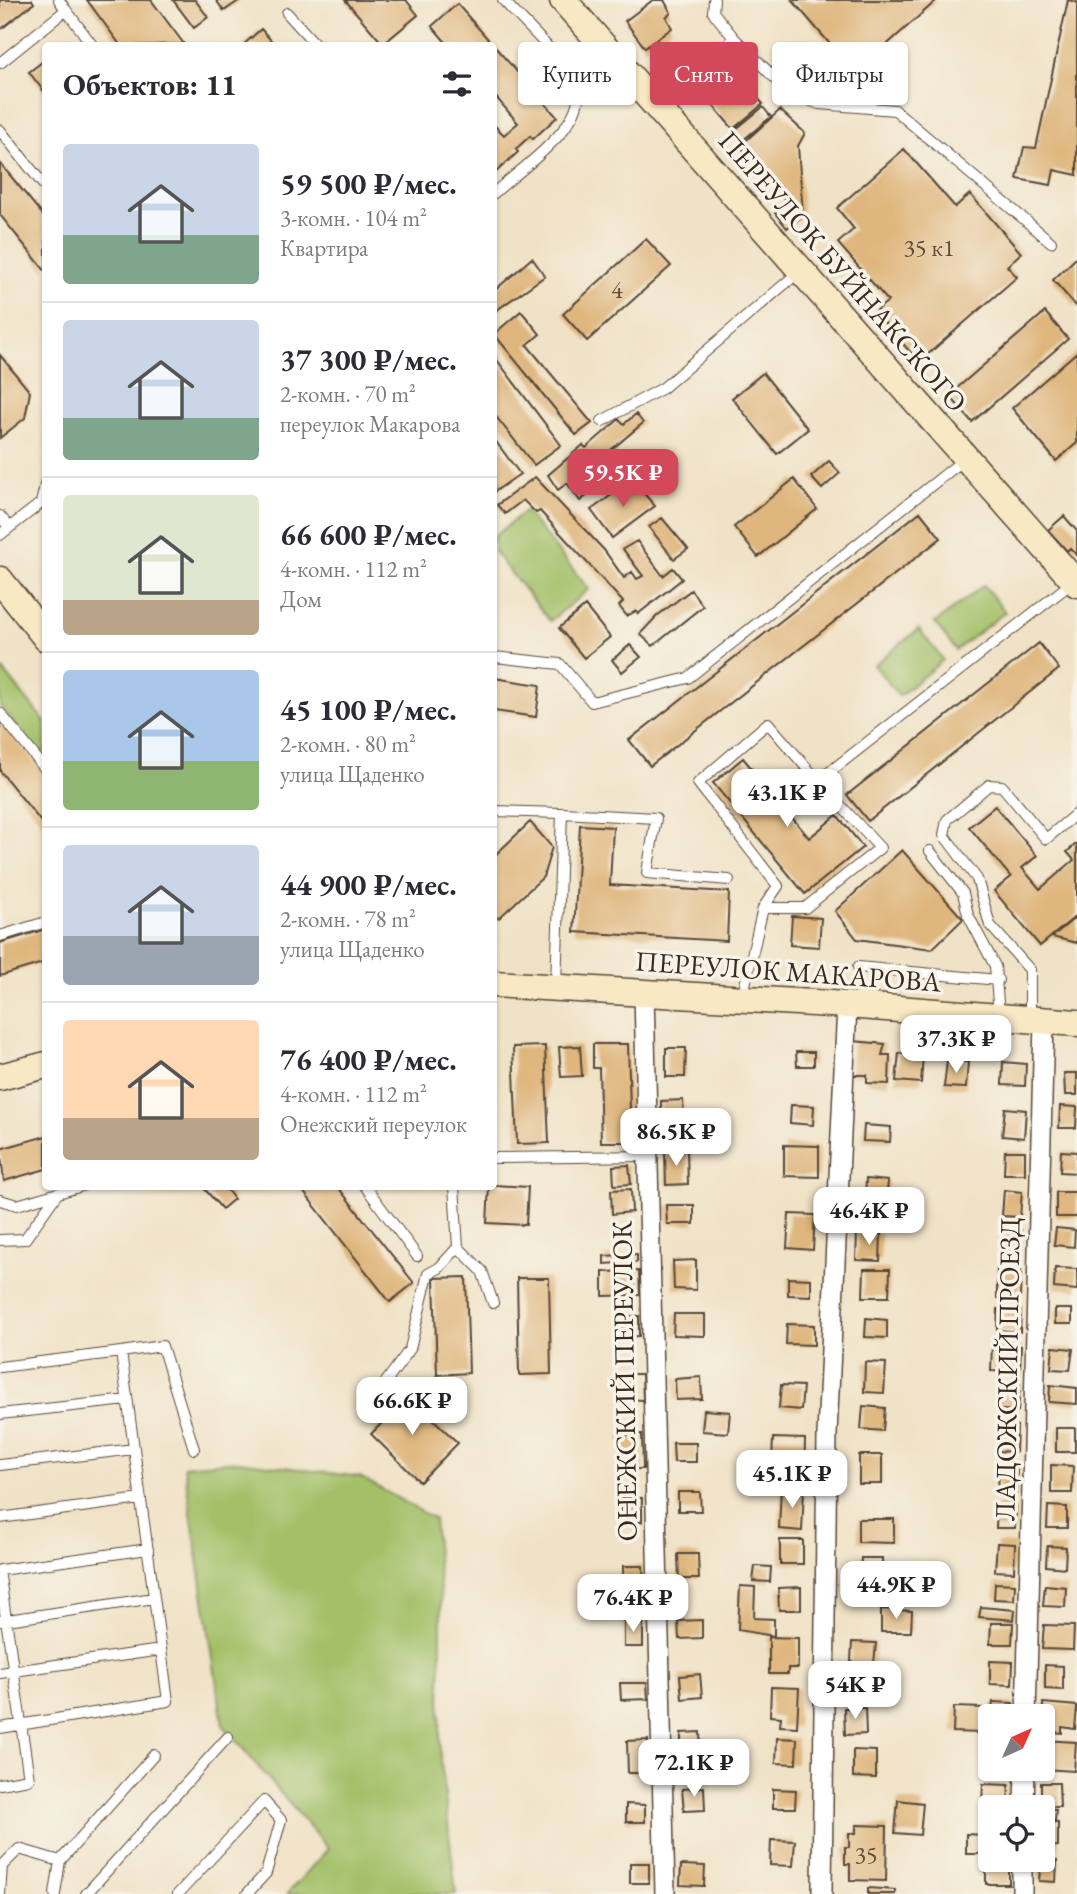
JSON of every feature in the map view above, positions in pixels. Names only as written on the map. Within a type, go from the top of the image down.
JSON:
[{"type":"street","name":"ПЕРЕУЛОК БУЙНАКСКОГО","points":[[563,0],[598,42]]},
{"type":"street","name":"ПЕРЕУЛОК БУЙНАКСКОГО","points":[[636,85],[1076,582]]},
{"type":"street","points":[[7,596],[42,634]]},
{"type":"street","name":"ПЕРЕУЛОК МАКАРОВА","points":[[497,984],[847,1005],[1077,1023]]},
{"type":"street","name":"ОНЕЖСКИЙ ПЕРЕУЛОК","points":[[644,992],[665,1894]]},
{"type":"street","points":[[822,1894],[827,1435],[847,1005]]},
{"type":"street","name":"ЛАДОЖСКИЙ ПРОЕЗД","points":[[1026,1704],[1037,1021]]},
{"type":"street","points":[[0,1077],[42,1066]]},
{"type":"street","points":[[1022,1894],[1023,1872]]},
{"type":"lane","points":[[58,0],[90,42]]},
{"type":"lane","points":[[503,0],[540,42]]},
{"type":"lane","points":[[714,0],[713,12],[734,38],[789,92],[819,104],[895,110],[1051,243]]},
{"type":"lane","points":[[0,62],[66,10]]},
{"type":"lane","points":[[288,13],[313,42]]},
{"type":"lane","points":[[664,116],[734,38]]},
{"type":"lane","points":[[497,190],[572,121],[577,105]]},
{"type":"lane","points":[[0,130],[42,183]]},
{"type":"lane","points":[[602,421],[663,388],[801,271]]},
{"type":"lane","points":[[497,657],[560,664],[592,702],[688,678],[966,457]]},
{"type":"lane","points":[[0,535],[41,503],[42,499]]},
{"type":"lane","points":[[0,516],[9,527]]},
{"type":"lane","points":[[818,781],[1076,582]]},
{"type":"lane","points":[[0,713],[42,766]]},
{"type":"lane","points":[[742,999],[763,908],[778,886],[698,783],[768,723],[880,848],[805,908],[763,908]]},
{"type":"lane","points":[[1037,1021],[1030,970],[990,925],[977,879],[944,835],[947,820],[989,785],[1002,786],[1046,839],[1077,813]]},
{"type":"lane","points":[[497,811],[656,818],[647,873],[729,880]]},
{"type":"lane","points":[[556,987],[562,813]]},
{"type":"lane","points":[[930,851],[963,893],[968,915],[995,966],[999,1019]]},
{"type":"lane","points":[[0,936],[42,923]]},
{"type":"lane","points":[[858,967],[998,980]]},
{"type":"lane","points":[[497,1157],[646,1156]]},
{"type":"lane","points":[[0,1200],[17,1205],[70,1190]]},
{"type":"lane","points":[[368,1190],[417,1256]]},
{"type":"lane","points":[[454,1190],[458,1247],[482,1271],[493,1303]]},
{"type":"lane","points":[[0,1240],[25,1239],[57,1194]]},
{"type":"lane","points":[[375,1397],[410,1349],[428,1274],[439,1268],[458,1247]]},
{"type":"lane","points":[[0,1367],[162,1346],[194,1449]]},
{"type":"lane","points":[[0,1728],[168,1702],[121,1352]]},
{"type":"lane","points":[[0,1414],[127,1400]]},
{"type":"lane","points":[[0,1465],[134,1449]]},
{"type":"lane","points":[[0,1518],[141,1499]]},
{"type":"lane","points":[[0,1570],[148,1549]]},
{"type":"lane","points":[[0,1577],[3,1620],[29,1779],[0,1784]]},
{"type":"lane","points":[[3,1620],[154,1598]]},
{"type":"lane","points":[[0,1673],[161,1650]]},
{"type":"lane","points":[[86,1894],[228,1737]]},
{"type":"lane","points":[[55,1894],[60,1861],[154,1755]]},
{"type":"lane","points":[[178,1894],[264,1801],[281,1820],[266,1872],[247,1894]]},
{"type":"lane","points":[[0,1894],[1,1866],[19,1849],[60,1861]]},
{"type":"green space","points":[[525,511],[589,589],[550,621],[497,556],[497,534]]},
{"type":"green space","points":[[984,585],[1005,612],[956,650],[935,623]]},
{"type":"green space","points":[[919,629],[943,660],[899,696],[874,665]]},
{"type":"green space","points":[[3,670],[42,718],[42,759],[0,706],[0,673]]},
{"type":"green space","points":[[238,1461],[360,1477],[434,1519],[441,1605],[440,1752],[456,1894],[287,1894],[328,1849],[223,1725],[184,1466]]},
{"type":"building","points":[[0,0],[32,0],[34,3],[0,30]]},
{"type":"building","points":[[87,0],[151,0],[182,42],[118,42]]},
{"type":"building","points":[[173,0],[195,0],[208,17],[194,28]]},
{"type":"building","points":[[216,0],[240,0],[224,11]]},
{"type":"building","points":[[345,0],[406,0],[418,15],[385,42],[381,42]]},
{"type":"building","points":[[653,0],[664,0],[671,13],[666,17],[672,28],[645,48],[625,21]]},
{"type":"building","points":[[792,0],[937,0],[890,42],[828,42]]},
{"type":"building","points":[[1068,0],[1077,2],[1077,175],[1054,170],[1051,185],[1017,179],[1024,147],[1036,148]]},
{"type":"building","points":[[457,4],[491,42],[446,42],[432,26]]},
{"type":"building","points":[[261,29],[272,42],[246,42]]},
{"type":"building","points":[[497,49],[518,73],[518,105],[546,105],[557,117],[533,139],[530,136],[516,149],[518,152],[497,171],[497,128],[504,135],[518,123],[497,98]]},
{"type":"building","points":[[42,62],[42,89],[29,72]]},
{"type":"building","points":[[758,98],[763,104],[733,129],[713,105],[758,105]]},
{"type":"building","points":[[763,107],[771,117],[743,140],[735,130]]},
{"type":"building","points":[[780,110],[805,133],[798,146],[803,215],[787,228],[775,213],[788,203],[740,146]]},
{"type":"building","points":[[904,149],[955,207],[970,194],[1021,253],[1007,266],[1017,277],[919,362],[875,312],[888,301],[838,243],[854,229],[837,208]]},
{"type":"building","points":[[0,163],[42,214],[42,267],[0,215]]},
{"type":"building","points":[[646,239],[671,266],[587,341],[563,314]]},
{"type":"building","points":[[1077,257],[1077,307],[1053,280]]},
{"type":"building","points":[[532,258],[545,276],[497,310],[497,288]]},
{"type":"building","points":[[521,311],[540,334],[527,345],[592,423],[576,435],[497,338],[497,331]]},
{"type":"building","points":[[1045,312],[1068,339],[972,422],[949,395]]},
{"type":"building","points":[[1077,352],[1077,443],[1056,461],[1012,408]]},
{"type":"building","points":[[0,355],[30,392],[25,418],[0,438]]},
{"type":"building","points":[[497,360],[561,445],[534,465],[497,418]]},
{"type":"building","points":[[763,373],[808,429],[777,454],[732,398]]},
{"type":"building","points":[[636,414],[643,423],[611,450],[624,466],[580,501],[567,483],[558,490],[548,475],[583,445],[586,448],[619,419],[624,424]]},
{"type":"building","points":[[497,443],[520,474],[497,490]]},
{"type":"building","points":[[829,461],[840,473],[822,489],[811,477]]},
{"type":"building","points":[[535,477],[604,550],[624,578],[632,572],[637,579],[643,576],[623,549],[637,541],[663,576],[673,568],[682,579],[638,614],[636,611],[627,616],[619,606],[623,602],[540,511],[536,513],[523,500],[505,514],[497,505]]},
{"type":"building","points":[[794,479],[817,509],[758,557],[734,527]]},
{"type":"building","points":[[632,480],[655,506],[612,538],[591,510]]},
{"type":"building","points":[[920,512],[941,538],[650,766],[629,740]]},
{"type":"building","points":[[1064,516],[1077,531],[1077,555],[1070,548],[1067,551],[1048,530]]},
{"type":"building","points":[[662,518],[688,549],[674,559],[649,527]]},
{"type":"building","points":[[691,590],[703,606],[653,646],[640,634],[657,616]]},
{"type":"building","points":[[585,606],[610,637],[584,658],[559,628]]},
{"type":"building","points":[[1039,643],[1059,669],[868,821],[847,795]]},
{"type":"building","points":[[630,645],[641,657],[622,672],[612,660]]},
{"type":"building","points":[[497,678],[540,685],[536,717],[497,711]]},
{"type":"building","points":[[0,719],[42,771],[42,823],[0,771]]},
{"type":"building","points":[[743,758],[809,838],[837,815],[863,847],[805,894],[713,783]]},
{"type":"building","points":[[995,806],[1037,856],[1022,868],[1040,889],[1074,860],[1067,852],[1077,843],[1077,915],[1040,946],[994,891],[1011,877],[969,827]]},
{"type":"building","points":[[530,822],[552,847],[543,877],[499,918],[497,918],[497,853]]},
{"type":"building","points":[[580,825],[613,827],[610,885],[729,892],[727,941],[574,932]]},
{"type":"building","points":[[902,850],[963,919],[932,949],[857,939],[835,911]]},
{"type":"building","points":[[792,916],[821,918],[819,947],[790,945]]},
{"type":"building","points":[[1077,916],[1077,943],[1052,937]]},
{"type":"building","points":[[42,930],[42,963],[0,976],[0,943]]},
{"type":"building","points":[[853,1041],[885,1044],[882,1055],[890,1055],[889,1084],[867,1083],[867,1075],[851,1075]]},
{"type":"building","points":[[593,1044],[628,1044],[631,1142],[601,1142],[599,1068],[593,1068]]},
{"type":"building","points":[[545,1046],[549,1143],[517,1144],[513,1047]]},
{"type":"building","points":[[580,1046],[582,1076],[561,1077],[559,1047]]},
{"type":"building","points":[[666,1048],[686,1048],[685,1077],[666,1077]]},
{"type":"building","points":[[796,1052],[814,1052],[814,1066],[797,1066]]},
{"type":"building","points":[[899,1053],[923,1055],[921,1083],[896,1081]]},
{"type":"building","points":[[947,1061],[968,1062],[966,1088],[944,1087]]},
{"type":"building","points":[[1003,1062],[1026,1064],[1025,1086],[1002,1085]]},
{"type":"building","points":[[1064,1073],[1077,1073],[1077,1095],[1065,1095]]},
{"type":"building","points":[[683,1100],[684,1130],[662,1131],[661,1101]]},
{"type":"building","points":[[791,1105],[814,1106],[813,1125],[790,1123]]},
{"type":"building","points":[[1060,1106],[1077,1107],[1076,1128],[1059,1128]]},
{"type":"building","points":[[1005,1108],[1026,1110],[1024,1138],[1002,1136]]},
{"type":"building","points":[[864,1125],[891,1127],[890,1142],[863,1141]]},
{"type":"building","points":[[42,1137],[42,1170],[4,1181],[0,1149]]},
{"type":"building","points":[[784,1145],[819,1146],[819,1177],[784,1176]]},
{"type":"building","points":[[687,1150],[688,1184],[666,1185],[665,1151]]},
{"type":"building","points":[[1005,1151],[1025,1151],[1025,1174],[1004,1174]]},
{"type":"building","points":[[1061,1151],[1077,1152],[1077,1173],[1060,1172]]},
{"type":"building","points":[[629,1165],[631,1184],[614,1185],[613,1166]]},
{"type":"building","points":[[866,1179],[888,1181],[885,1217],[864,1215]]},
{"type":"building","points":[[497,1185],[528,1187],[526,1225],[487,1223],[489,1190],[497,1190]]},
{"type":"building","points":[[631,1189],[632,1212],[612,1214],[611,1190]]},
{"type":"building","points":[[205,1190],[227,1190],[234,1199],[222,1209]]},
{"type":"building","points":[[302,1190],[340,1190],[414,1283],[390,1302]]},
{"type":"building","points":[[1004,1190],[1022,1192],[1020,1217],[1002,1216]]},
{"type":"building","points":[[1056,1192],[1077,1192],[1077,1217],[1056,1217]]},
{"type":"building","points":[[666,1205],[694,1205],[694,1224],[667,1224]]},
{"type":"building","points":[[789,1214],[815,1215],[813,1250],[787,1248]]},
{"type":"building","points":[[1056,1228],[1075,1230],[1074,1247],[1054,1245]]},
{"type":"building","points":[[1003,1229],[1021,1230],[1020,1258],[1002,1257]]},
{"type":"building","points":[[857,1233],[881,1234],[880,1261],[856,1260]]},
{"type":"building","points":[[637,1254],[637,1262],[604,1264],[604,1256]]},
{"type":"building","points":[[696,1260],[696,1290],[674,1289],[673,1261]]},
{"type":"building","points":[[997,1268],[1021,1269],[1020,1298],[997,1298]]},
{"type":"building","points":[[1055,1268],[1077,1269],[1077,1290],[1054,1288]]},
{"type":"building","points":[[864,1269],[890,1269],[889,1297],[863,1297]]},
{"type":"building","points":[[639,1271],[640,1295],[603,1296],[603,1272]]},
{"type":"building","points":[[466,1277],[469,1373],[437,1375],[434,1278]]},
{"type":"building","points":[[517,1278],[549,1278],[551,1374],[519,1375]]},
{"type":"building","points":[[788,1278],[811,1279],[811,1296],[788,1295]]},
{"type":"building","points":[[998,1309],[1021,1310],[1020,1332],[997,1330]]},
{"type":"building","points":[[1055,1309],[1072,1309],[1072,1324],[1055,1324]]},
{"type":"building","points":[[674,1314],[705,1314],[705,1336],[673,1335]]},
{"type":"building","points":[[639,1316],[639,1336],[621,1337],[621,1317]]},
{"type":"building","points":[[866,1318],[887,1320],[887,1338],[865,1337]]},
{"type":"building","points":[[787,1324],[814,1325],[814,1345],[786,1344]]},
{"type":"building","points":[[992,1345],[1021,1346],[1020,1372],[991,1371]]},
{"type":"building","points":[[1053,1347],[1073,1349],[1070,1370],[1051,1369]]},
{"type":"building","points":[[865,1362],[886,1363],[884,1393],[864,1392]]},
{"type":"building","points":[[624,1374],[642,1374],[643,1400],[624,1399]]},
{"type":"building","points":[[701,1377],[702,1399],[676,1400],[675,1379]]},
{"type":"building","points":[[1001,1384],[1020,1385],[1018,1411],[999,1410]]},
{"type":"building","points":[[781,1385],[803,1386],[801,1410],[779,1408]]},
{"type":"building","points":[[1050,1385],[1077,1388],[1077,1404],[1049,1402]]},
{"type":"building","points":[[409,1396],[458,1443],[420,1482],[371,1434],[384,1421],[372,1410],[385,1397],[396,1408]]},
{"type":"building","points":[[863,1406],[885,1408],[883,1431],[861,1429]]},
{"type":"building","points":[[704,1410],[730,1412],[728,1433],[702,1431]]},
{"type":"building","points":[[998,1425],[1017,1426],[1016,1452],[997,1451]]},
{"type":"building","points":[[1056,1428],[1075,1428],[1075,1452],[1056,1452]]},
{"type":"building","points":[[642,1434],[643,1469],[621,1469],[620,1435]]},
{"type":"building","points":[[773,1438],[805,1439],[804,1483],[771,1482]]},
{"type":"building","points":[[673,1443],[696,1443],[696,1462],[674,1462]]},
{"type":"building","points":[[859,1455],[882,1455],[882,1484],[859,1484]]},
{"type":"building","points":[[999,1465],[1017,1465],[1016,1496],[998,1495]]},
{"type":"building","points":[[1051,1465],[1073,1466],[1072,1493],[1051,1493]]},
{"type":"building","points":[[781,1488],[804,1490],[802,1531],[779,1529]]},
{"type":"building","points":[[678,1492],[700,1492],[701,1511],[678,1511]]},
{"type":"building","points":[[622,1497],[642,1498],[642,1522],[621,1522]]},
{"type":"building","points":[[997,1505],[1016,1506],[1015,1528],[996,1528]]},
{"type":"building","points":[[1048,1506],[1067,1507],[1067,1528],[1047,1528]]},
{"type":"building","points":[[858,1519],[894,1519],[894,1543],[858,1542]]},
{"type":"building","points":[[780,1540],[803,1540],[803,1564],[780,1564]]},
{"type":"building","points":[[997,1543],[1015,1544],[1014,1572],[995,1571]]},
{"type":"building","points":[[1047,1546],[1066,1547],[1065,1568],[1046,1566]]},
{"type":"building","points":[[678,1554],[698,1554],[699,1579],[679,1579]]},
{"type":"building","points":[[861,1558],[882,1558],[882,1580],[860,1579]]},
{"type":"building","points":[[623,1566],[643,1566],[645,1609],[624,1610]]},
{"type":"building","points":[[755,1566],[771,1567],[770,1582],[753,1581]]},
{"type":"building","points":[[995,1583],[1015,1584],[1014,1600],[994,1599]]},
{"type":"building","points":[[1045,1585],[1066,1587],[1065,1607],[1043,1606]]},
{"type":"building","points":[[740,1586],[755,1587],[754,1618],[774,1619],[774,1636],[738,1630]]},
{"type":"building","points":[[801,1587],[801,1610],[779,1610],[778,1588]]},
{"type":"building","points":[[981,1607],[1015,1610],[1014,1620],[979,1617]]},
{"type":"building","points":[[881,1609],[912,1611],[911,1632],[881,1632]]},
{"type":"building","points":[[702,1620],[702,1638],[679,1639],[678,1621]]},
{"type":"building","points":[[624,1621],[643,1621],[643,1647],[624,1647]]},
{"type":"building","points":[[991,1623],[1013,1623],[1012,1644],[990,1644]]},
{"type":"building","points":[[1044,1625],[1074,1626],[1073,1650],[1042,1649]]},
{"type":"building","points":[[769,1637],[798,1638],[798,1668],[788,1668],[788,1674],[769,1674]]},
{"type":"building","points":[[852,1642],[876,1643],[874,1664],[851,1662]]},
{"type":"building","points":[[990,1661],[1013,1662],[1012,1685],[990,1684]]},
{"type":"building","points":[[1045,1665],[1063,1666],[1063,1690],[1045,1689]]},
{"type":"building","points":[[700,1674],[702,1697],[682,1699],[680,1676]]},
{"type":"building","points":[[844,1678],[868,1678],[868,1703],[844,1703]]},
{"type":"building","points":[[620,1683],[647,1683],[648,1699],[621,1700]]},
{"type":"building","points":[[771,1687],[799,1688],[797,1727],[780,1726],[781,1717],[770,1716]]},
{"type":"building","points":[[1055,1704],[1077,1706],[1075,1729],[1062,1727],[1062,1733],[1055,1732]]},
{"type":"building","points":[[954,1707],[978,1708],[978,1733],[953,1732]]},
{"type":"building","points":[[844,1708],[865,1708],[866,1734],[845,1735]]},
{"type":"building","points":[[700,1732],[701,1758],[681,1759],[681,1733]]},
{"type":"building","points":[[777,1738],[797,1739],[796,1764],[776,1763]]},
{"type":"building","points":[[648,1740],[649,1773],[628,1773],[627,1741]]},
{"type":"building","points":[[1055,1741],[1076,1742],[1074,1771],[1055,1770]]},
{"type":"building","points":[[853,1750],[876,1751],[876,1778],[853,1777]]},
{"type":"building","points":[[1041,1783],[1059,1783],[1060,1807],[1055,1807],[1055,1795],[1041,1795]]},
{"type":"building","points":[[983,1784],[1009,1785],[1008,1795],[982,1795]]},
{"type":"building","points":[[704,1787],[705,1810],[684,1811],[682,1789]]},
{"type":"building","points":[[773,1789],[796,1790],[795,1808],[773,1808]]},
{"type":"building","points":[[898,1800],[923,1803],[920,1835],[895,1833]]},
{"type":"building","points":[[626,1804],[645,1805],[645,1822],[626,1822]]},
{"type":"building","points":[[1055,1823],[1058,1823],[1058,1846],[1055,1846]]},
{"type":"building","points":[[856,1825],[887,1826],[886,1881],[850,1880],[850,1864],[845,1864],[845,1847],[849,1847],[849,1833],[856,1833]]},
{"type":"building","points":[[966,1834],[978,1835],[978,1854],[966,1854]]},
{"type":"building","points":[[771,1840],[795,1841],[793,1866],[770,1865]]},
{"type":"building","points":[[1057,1861],[1056,1882],[1039,1881],[1040,1872],[1055,1872]]},
{"type":"building","points":[[630,1863],[649,1863],[649,1883],[630,1883]]},
{"type":"building","points":[[681,1865],[705,1866],[704,1886],[680,1885]]},
{"type":"building","points":[[986,1872],[1009,1872],[1009,1884],[986,1884]]},
{"type":"building","points":[[868,1888],[895,1890],[895,1894],[868,1894]]}]
